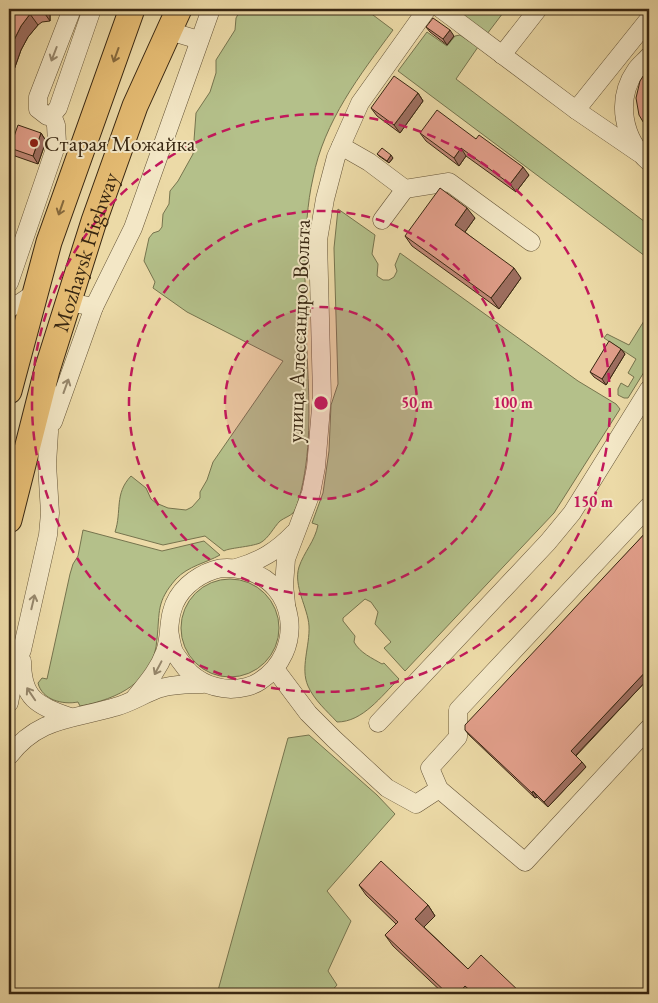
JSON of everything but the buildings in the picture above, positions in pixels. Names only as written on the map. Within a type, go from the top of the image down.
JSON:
[{"type":"highway","name":"Mozhaysk Highway","points":[[9,391],[50,242],[132,9]]},
{"type":"highway","name":"Mozhaysk Highway","points":[[9,520],[47,370],[94,221],[135,106],[174,20]]},
{"type":"street","points":[[72,9],[38,97],[38,109],[47,116],[52,115],[58,108],[92,9]]},
{"type":"street","points":[[49,432],[94,307],[133,228],[211,9]]},
{"type":"street","name":"улица Алессандро Вольта","points":[[286,604],[284,585],[286,559],[311,493],[316,467],[322,396],[318,240],[325,199],[336,157],[360,103],[427,9]]},
{"type":"street","points":[[441,9],[576,110],[644,158]]},
{"type":"street","points":[[502,55],[538,9]]},
{"type":"street","points":[[576,110],[649,19]]},
{"type":"street","points":[[174,20],[199,40]]},
{"type":"street","points":[[644,158],[628,134],[623,112],[626,90],[636,70],[649,56]]},
{"type":"street","points":[[9,283],[57,143],[56,125],[52,115]]},
{"type":"street","points":[[341,146],[370,162],[405,189]]},
{"type":"street","points":[[382,220],[405,189],[449,182],[531,242]]},
{"type":"street","points":[[9,308],[35,293]]},
{"type":"street","points":[[68,302],[94,307]]},
{"type":"street","points":[[9,703],[16,665],[22,650],[48,535],[50,513],[47,464],[49,432],[47,370]]},
{"type":"street","points":[[378,723],[554,535],[572,513],[649,389]]},
{"type":"street","points":[[649,506],[458,710],[458,737],[430,768],[439,789],[525,862],[649,728]]},
{"type":"street","points":[[134,699],[152,678],[160,665],[166,650],[172,610],[182,592],[196,578],[215,570],[236,568],[252,563],[275,551],[298,529]]},
{"type":"street","points":[[9,756],[32,732],[70,717],[117,707],[164,688],[186,684],[203,684],[219,688],[240,689],[259,682],[275,669],[285,654],[290,638],[290,621],[286,604],[277,590],[266,579],[236,568]]},
{"type":"street","points":[[169,630],[173,650],[187,672],[203,684]]},
{"type":"street","points":[[22,650],[22,677],[28,692],[38,704],[70,717]]},
{"type":"street","points":[[275,669],[308,714],[387,788],[416,804],[439,789]]},
{"type":"green space","points":[[241,9],[365,9],[393,30],[368,64],[334,118],[318,157],[311,188],[305,257],[305,317],[309,405],[308,439],[307,456],[297,506],[293,513],[280,521],[260,543],[224,551],[205,536],[163,545],[115,532],[122,489],[131,476],[146,488],[151,499],[156,503],[168,508],[186,510],[192,507],[200,498],[200,492],[207,480],[213,462],[283,361],[187,312],[153,288],[155,282],[144,261],[149,238],[162,227],[163,214],[169,204],[170,191],[178,181],[193,154],[196,113],[210,92],[216,73],[216,60],[235,30],[236,18]]},
{"type":"green space","points":[[454,9],[506,9],[487,34]]},
{"type":"green space","points":[[427,32],[447,46],[455,36],[460,35],[478,47],[456,79],[649,225],[649,259],[398,71]]},
{"type":"green space","points":[[338,209],[375,235],[372,254],[378,264],[377,276],[383,280],[389,280],[394,277],[397,271],[395,265],[400,253],[578,381],[616,404],[620,409],[554,513],[405,671],[384,648],[391,642],[375,624],[378,612],[371,602],[365,599],[343,618],[343,621],[355,636],[354,642],[359,649],[382,664],[384,663],[399,679],[363,713],[355,718],[337,722],[314,696],[306,679],[305,664],[309,626],[299,589],[298,574],[301,562],[318,525],[312,523],[323,493],[329,451],[331,405],[338,384],[334,248]]},
{"type":"green space","points":[[649,313],[649,364],[628,398],[624,398],[618,395],[618,389],[621,383],[628,387],[634,377],[628,373],[636,359],[604,338],[607,334],[629,345]]},
{"type":"green space","points":[[83,530],[162,551],[204,541],[220,555],[186,571],[176,579],[165,594],[160,607],[154,654],[149,667],[141,677],[132,686],[108,699],[80,706],[78,702],[60,702],[48,697],[40,689],[38,683],[42,678],[47,679],[70,574],[78,556]]},
{"type":"green space","points":[[230,579],[249,583],[265,593],[275,609],[279,628],[275,647],[265,663],[249,673],[230,677],[211,673],[195,663],[185,647],[181,628],[185,609],[195,593],[211,583]]},
{"type":"green space","points":[[309,735],[377,795],[395,814],[327,891],[351,921],[328,971],[337,985],[329,994],[217,994],[288,738]]},
{"type":"place","name":"Старая Можайка","points":[[34,143]]}]
